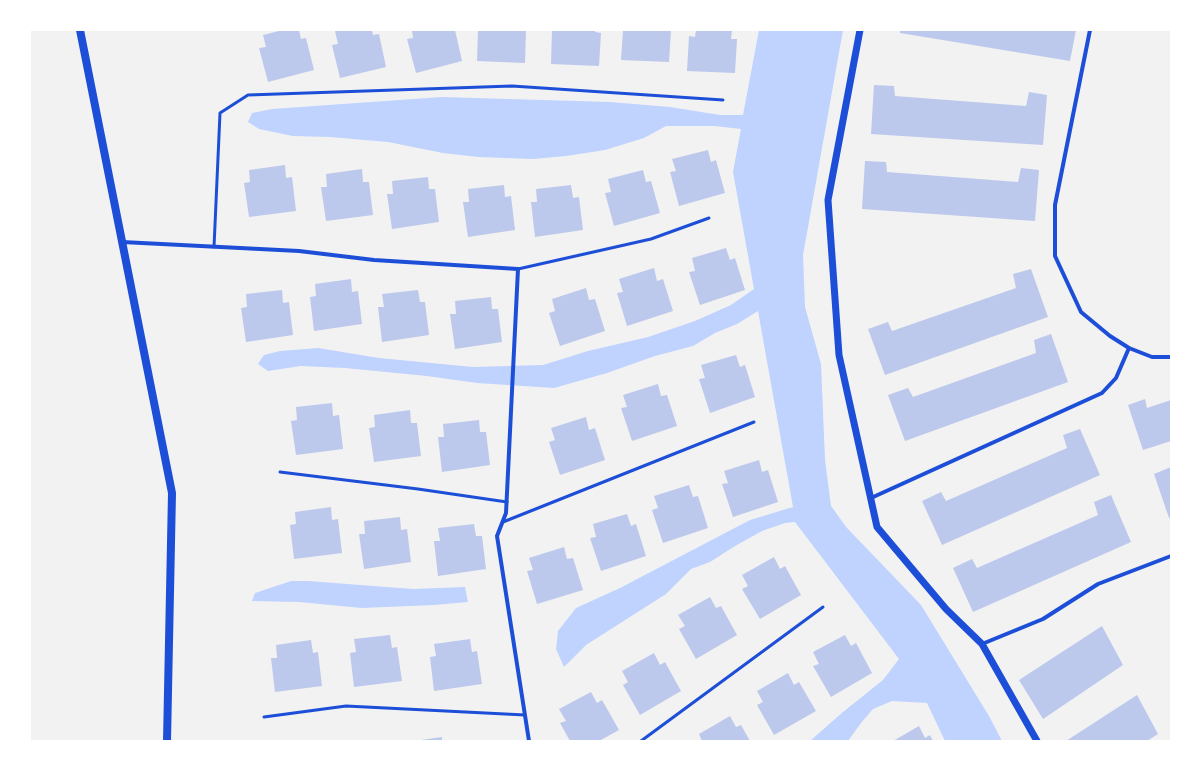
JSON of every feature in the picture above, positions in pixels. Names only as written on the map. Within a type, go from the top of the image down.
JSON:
[{"type":"main road","points":[[80,30],[172,493],[167,741]]},
{"type":"street","points":[[860,30],[828,200],[839,355],[870,498],[877,526],[946,609],[982,644],[1037,741]]},
{"type":"street","points":[[1090,30],[1055,205],[1055,256],[1081,312],[1110,336],[1129,348],[1152,357],[1171,357]]},
{"type":"street","points":[[122,242],[298,251],[374,260],[518,269],[507,502],[506,513],[497,536],[529,741]]},
{"type":"street","points":[[870,498],[1102,393],[1116,378],[1129,348]]},
{"type":"street","points":[[982,644],[1043,619],[1098,584],[1171,556]]},
{"type":"lane","points":[[214,247],[220,113],[248,95],[512,86],[724,100]]},
{"type":"lane","points":[[518,269],[651,239],[710,218]]},
{"type":"lane","points":[[503,522],[754,422]]},
{"type":"lane","points":[[280,472],[418,489],[507,502]]},
{"type":"lane","points":[[641,741],[823,607]]},
{"type":"lane","points":[[264,717],[346,706],[525,714]]},
{"type":"water","points":[[759,30],[843,30],[803,255],[805,307],[821,364],[825,460],[831,506],[847,528],[921,605],[989,716],[1002,741],[945,741],[927,703],[892,701],[873,709],[848,741],[810,741],[883,680],[899,659],[795,522],[785,523],[762,531],[710,562],[691,569],[666,594],[586,645],[564,667],[556,649],[558,631],[576,608],[620,588],[750,520],[793,507],[758,311],[737,324],[715,333],[693,346],[655,356],[607,373],[554,388],[477,383],[427,376],[345,368],[301,366],[268,371],[258,364],[264,355],[280,351],[318,348],[379,358],[473,367],[543,365],[588,351],[648,337],[695,321],[731,305],[754,289],[733,172],[741,129],[714,126],[666,126],[644,138],[605,150],[533,159],[478,157],[443,153],[388,142],[330,137],[293,136],[259,129],[248,122],[252,113],[272,109],[442,97],[610,102],[670,107],[720,115],[743,115]]},
{"type":"water","points":[[291,581],[413,589],[465,587],[468,602],[362,608],[299,602],[252,601],[255,593]]},
{"type":"building","points":[[283,30],[299,30],[301,39],[306,38],[314,70],[268,82],[259,48],[266,47],[263,35]]},
{"type":"building","points":[[372,30],[373,35],[379,34],[386,67],[340,78],[332,45],[338,44],[335,31]]},
{"type":"building","points":[[412,30],[455,30],[462,61],[416,73],[407,39],[413,38]]},
{"type":"building","points":[[478,30],[526,30],[525,63],[477,61]]},
{"type":"building","points":[[552,30],[595,30],[595,32],[601,33],[599,66],[551,64]]},
{"type":"building","points":[[623,30],[671,30],[669,62],[621,60]]},
{"type":"building","points":[[696,30],[732,30],[731,39],[737,39],[735,73],[687,71],[689,36],[695,37]]},
{"type":"building","points":[[900,30],[1076,30],[1070,61],[900,33]]},
{"type":"building","points":[[874,85],[894,86],[895,96],[1026,106],[1029,92],[1047,95],[1043,145],[871,134]]},
{"type":"building","points":[[708,150],[711,162],[716,160],[725,193],[679,206],[670,172],[676,171],[672,159]]},
{"type":"building","points":[[865,161],[886,162],[887,172],[1018,182],[1021,168],[1039,170],[1035,221],[862,209]]},
{"type":"building","points":[[285,165],[286,178],[292,177],[296,211],[249,217],[244,183],[250,182],[249,170]]},
{"type":"building","points":[[362,169],[363,182],[369,182],[373,215],[326,221],[321,187],[327,187],[326,174]]},
{"type":"building","points":[[643,170],[646,182],[651,181],[660,213],[614,226],[605,193],[611,192],[608,179]]},
{"type":"building","points":[[428,177],[429,189],[435,189],[439,222],[392,229],[387,194],[393,194],[392,181]]},
{"type":"building","points":[[504,185],[505,197],[511,196],[515,230],[468,237],[463,202],[469,202],[468,189]]},
{"type":"building","points":[[571,185],[573,198],[579,197],[583,230],[535,237],[531,202],[537,202],[536,189]]},
{"type":"building","points":[[726,248],[730,260],[735,258],[745,290],[700,305],[689,272],[695,271],[692,258]]},
{"type":"building","points":[[654,268],[657,281],[663,279],[673,311],[627,326],[617,293],[623,292],[619,279]]},
{"type":"building","points":[[1031,269],[1048,317],[885,375],[868,329],[888,322],[892,331],[1016,288],[1013,274]]},
{"type":"building","points":[[351,279],[352,292],[358,291],[362,324],[314,331],[310,297],[316,296],[315,284]]},
{"type":"building","points":[[586,288],[589,300],[595,299],[605,331],[560,346],[549,313],[555,311],[552,299]]},
{"type":"building","points":[[282,290],[283,303],[289,302],[293,335],[246,342],[241,308],[247,307],[246,294]]},
{"type":"building","points":[[418,290],[420,302],[425,302],[429,335],[382,342],[378,307],[384,307],[382,294]]},
{"type":"building","points":[[491,297],[492,309],[498,309],[502,342],[455,349],[450,314],[456,314],[455,301]]},
{"type":"building","points":[[1051,334],[1068,382],[905,441],[888,395],[908,388],[913,397],[1036,353],[1034,340]]},
{"type":"building","points":[[736,355],[740,367],[745,365],[755,397],[710,413],[699,379],[705,378],[701,365]]},
{"type":"building","points":[[658,384],[661,396],[667,395],[677,426],[632,441],[621,408],[627,407],[623,395]]},
{"type":"building","points":[[1145,399],[1147,408],[1171,400],[1171,441],[1143,450],[1128,405]]},
{"type":"building","points":[[332,403],[333,416],[339,415],[343,449],[296,455],[291,421],[297,420],[296,407]]},
{"type":"building","points":[[410,410],[411,423],[417,423],[421,456],[374,462],[369,428],[375,427],[374,415]]},
{"type":"building","points":[[586,417],[589,430],[595,428],[605,460],[560,475],[549,442],[555,440],[551,428]]},
{"type":"building","points":[[479,420],[480,432],[486,432],[490,465],[442,472],[438,437],[444,437],[443,424]]},
{"type":"building","points":[[1080,429],[1100,475],[942,545],[922,501],[941,492],[946,501],[1067,448],[1063,435]]},
{"type":"building","points":[[759,460],[762,472],[768,470],[778,502],[733,517],[722,484],[728,483],[724,471]]},
{"type":"building","points":[[1171,467],[1171,517],[1169,518],[1154,474]]},
{"type":"building","points":[[689,485],[693,497],[698,496],[708,528],[663,543],[652,510],[658,508],[654,496]]},
{"type":"building","points":[[1111,495],[1131,542],[973,612],[953,568],[972,559],[977,568],[1098,515],[1094,502]]},
{"type":"building","points":[[331,507],[332,520],[338,519],[342,553],[294,559],[290,525],[296,524],[295,512]]},
{"type":"building","points":[[627,514],[631,526],[636,524],[646,556],[601,571],[590,538],[596,537],[593,524]]},
{"type":"building","points":[[400,517],[401,530],[407,529],[411,562],[364,569],[359,534],[365,534],[364,521]]},
{"type":"building","points":[[474,524],[476,536],[482,536],[486,569],[438,576],[434,541],[440,541],[438,528]]},
{"type":"building","points":[[564,547],[567,559],[573,558],[583,590],[537,604],[527,571],[533,570],[529,558]]},
{"type":"building","points":[[774,557],[780,569],[785,566],[801,595],[760,619],[742,589],[748,586],[742,575]]},
{"type":"building","points":[[710,597],[716,608],[721,606],[737,635],[696,659],[679,629],[685,626],[678,615]]},
{"type":"building","points":[[1102,626],[1123,665],[1043,719],[1019,680]]},
{"type":"building","points":[[390,635],[392,648],[397,647],[402,681],[354,687],[350,653],[356,652],[354,639]]},
{"type":"building","points":[[845,635],[851,646],[856,643],[872,673],[831,697],[813,666],[819,664],[813,652]]},
{"type":"building","points":[[470,639],[472,652],[477,651],[482,684],[434,691],[430,657],[436,656],[434,644]]},
{"type":"building","points":[[311,640],[313,653],[318,652],[322,686],[275,692],[271,658],[277,658],[276,645]]},
{"type":"building","points":[[654,653],[660,665],[665,662],[681,691],[640,715],[623,685],[628,682],[622,671]]},
{"type":"building","points":[[788,673],[794,685],[799,682],[816,711],[774,735],[757,705],[763,702],[757,691]]},
{"type":"building","points":[[591,692],[597,703],[602,700],[619,730],[599,741],[570,741],[560,723],[566,721],[559,709]]},
{"type":"building","points":[[1137,695],[1158,734],[1147,741],[1066,741]]},
{"type":"building","points":[[730,716],[736,727],[741,725],[750,741],[702,741],[699,734]]},
{"type":"building","points":[[919,726],[925,738],[930,735],[933,741],[893,741]]},
{"type":"building","points":[[442,737],[442,741],[421,741],[421,740]]}]
